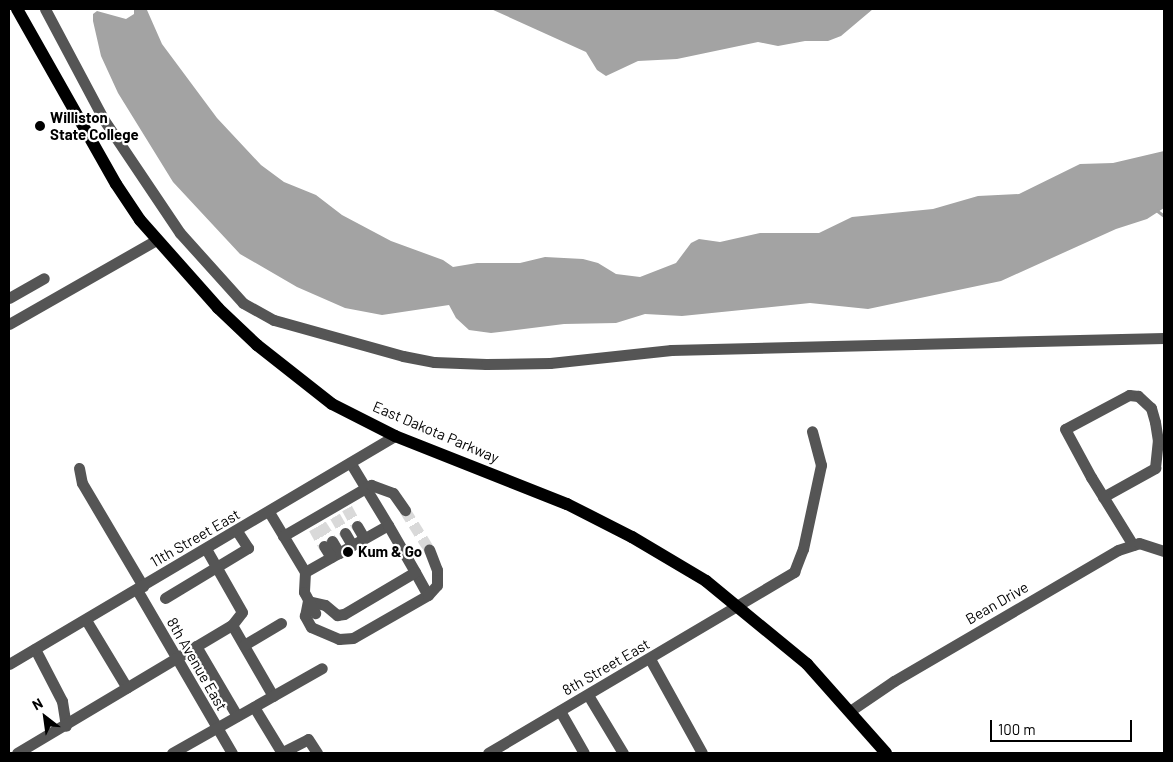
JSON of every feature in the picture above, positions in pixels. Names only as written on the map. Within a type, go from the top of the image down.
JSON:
[{"type":"main road","name":"East Dakota Parkway","points":[[17,9],[116,184],[156,240],[218,308],[300,380],[332,404],[395,436],[567,504],[690,571],[738,607],[807,664],[886,753]]},
{"type":"street","points":[[45,9],[104,120],[180,234],[243,303],[274,320],[403,356],[434,362],[486,364],[550,363],[672,350],[1164,338]]},
{"type":"street","points":[[9,324],[156,240]]},
{"type":"street","points":[[9,298],[44,278]]},
{"type":"street","points":[[1103,497],[1155,468],[1158,441],[1154,422],[1150,408],[1138,396],[1129,395],[1065,429],[1103,497],[1133,545],[1139,543],[1164,551]]},
{"type":"street","name":"8th Street East","points":[[488,753],[738,607],[794,572],[803,550],[821,465],[812,431]]},
{"type":"street","name":"11th Street East","points":[[9,664],[206,550],[395,436]]},
{"type":"street","points":[[351,464],[428,595]]},
{"type":"street","name":"8th Avenue East","points":[[79,468],[82,483],[140,588],[176,659],[232,753]]},
{"type":"street","points":[[283,536],[333,512],[371,485],[386,488],[406,510]]},
{"type":"street","points":[[806,491],[813,506]]},
{"type":"street","points":[[269,512],[305,572],[304,592],[328,633]]},
{"type":"street","points":[[305,572],[388,525]]},
{"type":"street","points":[[357,526],[364,538]]},
{"type":"street","points":[[165,598],[248,548],[237,531]]},
{"type":"street","points":[[345,533],[352,545]]},
{"type":"street","points":[[328,543],[335,555]]},
{"type":"street","name":"Bean Drive","points":[[850,711],[894,681],[1118,550],[1133,545]]},
{"type":"street","points":[[308,601],[305,616],[311,627],[339,639],[353,638],[428,595],[437,585],[437,570],[429,549]]},
{"type":"street","points":[[17,753],[66,726],[232,625],[242,612],[206,550]]},
{"type":"street","points":[[174,568],[184,586]]},
{"type":"street","points":[[308,601],[325,605],[336,615],[344,614],[415,572]]},
{"type":"street","points":[[86,620],[127,688]]},
{"type":"street","points":[[244,645],[281,623]]},
{"type":"street","points":[[232,625],[273,696]]},
{"type":"street","points":[[196,646],[237,716]]},
{"type":"street","points":[[35,649],[62,701],[66,726]]},
{"type":"street","points":[[650,659],[702,753]]},
{"type":"street","points":[[172,753],[322,668]]},
{"type":"street","points":[[588,695],[623,753]]},
{"type":"street","points":[[254,706],[281,753],[308,739],[317,753]]},
{"type":"street","points":[[560,711],[584,753]]},
{"type":"shaded area","points":[[134,9],[147,10],[162,44],[217,118],[261,165],[284,182],[316,195],[342,215],[391,241],[443,260],[453,267],[477,263],[520,263],[545,257],[583,259],[598,263],[616,274],[640,277],[676,263],[691,243],[699,239],[720,242],[760,233],[819,233],[852,217],[933,209],[978,196],[1019,194],[1080,164],[1113,163],[1164,151],[1164,208],[1147,219],[1116,229],[1001,281],[868,309],[810,303],[682,316],[645,314],[616,323],[564,324],[491,333],[469,330],[456,318],[449,305],[382,315],[345,308],[297,287],[240,254],[173,182],[118,93],[101,56],[93,21],[93,14],[97,11],[126,19],[134,14]]},
{"type":"shaded area","points":[[491,9],[873,9],[841,36],[828,41],[805,41],[778,46],[758,42],[677,59],[638,61],[606,76],[597,70],[586,52]]},
{"type":"waterway","points":[[1156,210],[1164,216]]},
{"type":"tunnel","points":[[347,508],[357,526]]},
{"type":"tunnel","points":[[405,510],[429,549]]},
{"type":"tunnel","points":[[335,516],[345,533]]},
{"type":"tunnel","points":[[321,524],[332,541]]},
{"type":"tunnel","points":[[314,528],[324,546]]},
{"type":"place","name":"Williston State College","points":[[40,126]]},
{"type":"place","name":"Kum & Go","points":[[348,552]]}]
